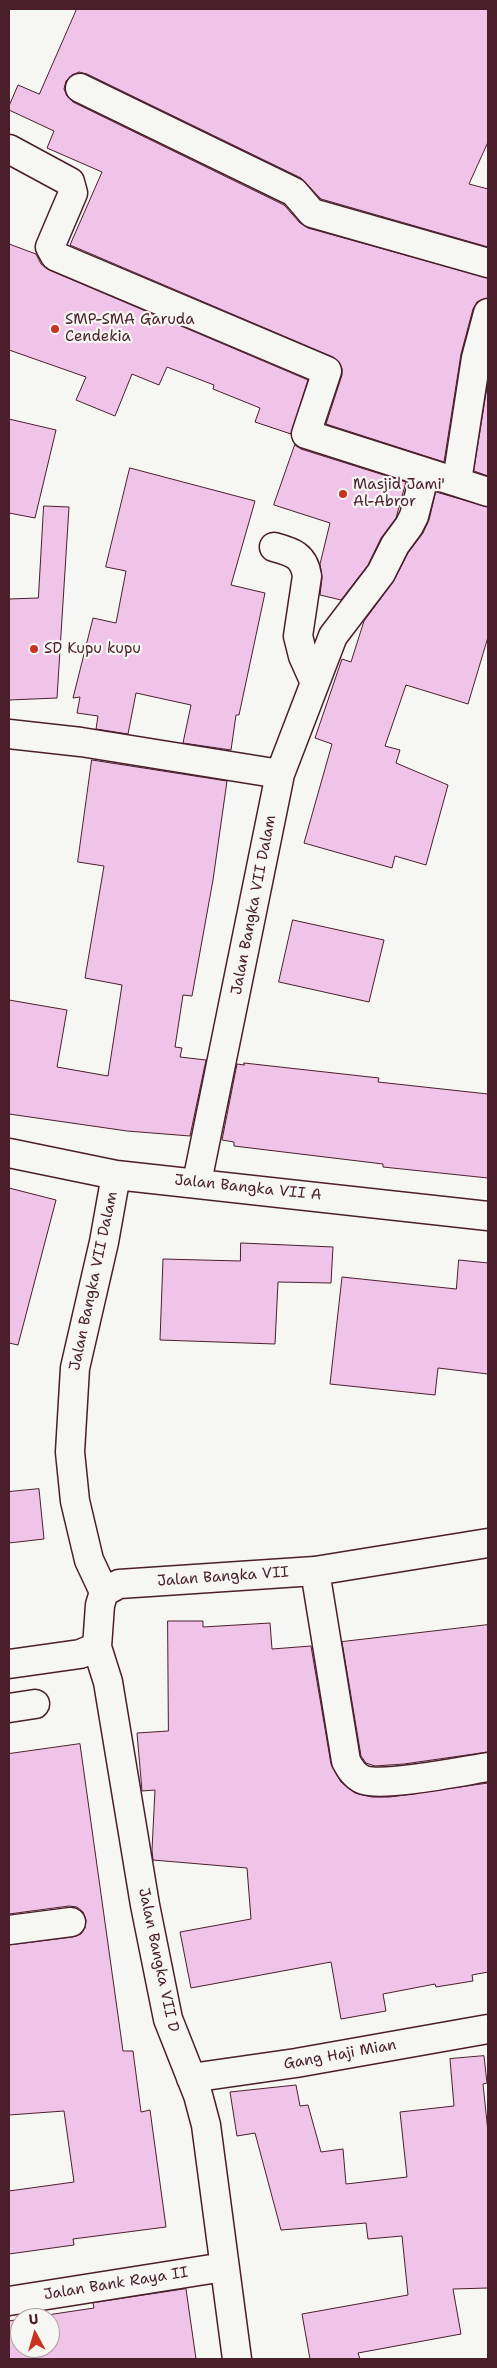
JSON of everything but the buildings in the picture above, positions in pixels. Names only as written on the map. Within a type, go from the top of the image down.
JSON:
[{"type":"street","points":[[80,88],[294,192],[312,212],[488,263]]},
{"type":"street","points":[[9,149],[70,182],[73,193],[50,247],[55,256],[327,371],[306,434],[488,492]]},
{"type":"street","points":[[457,481],[476,358],[488,313]]},
{"type":"street","name":"Jalan Bangka VII Dalam","points":[[197,1182],[280,774],[333,636],[382,573],[395,545],[409,526],[425,473]]},
{"type":"street","points":[[274,547],[296,554],[306,568],[307,576],[298,636],[303,656],[315,683]]},
{"type":"street","points":[[9,734],[81,742],[280,774]]},
{"type":"street","name":"Jalan Bangka VII A","points":[[9,1152],[116,1175],[197,1182],[488,1216]]},
{"type":"street","name":"Jalan Bangka VII Dalam","points":[[104,1592],[89,1560],[76,1500],[70,1452],[74,1368],[104,1242],[116,1175]]},
{"type":"street","name":"Jalan Bangka VII","points":[[104,1592],[119,1584],[315,1571],[488,1543]]},
{"type":"street","points":[[315,1571],[346,1761],[351,1771],[364,1780],[390,1781],[488,1768]]},
{"type":"street","points":[[9,1664],[80,1654],[97,1647],[100,1605],[104,1592]]},
{"type":"street","name":"Jalan Bangka VII D","points":[[97,1647],[108,1682],[146,1913],[166,2010],[198,2095],[206,2125],[237,2359]]},
{"type":"street","points":[[9,1708],[35,1704]]},
{"type":"street","points":[[9,1930],[71,1922]]},
{"type":"street","name":"Gang Haji Mian","points":[[191,2078],[296,2063],[488,2029]]},
{"type":"street","name":"Jalan Bank Raya II","points":[[9,2301],[224,2267]]},
{"type":"place","name":"SMP-SMA Garuda Cendekia","points":[[55,329]]},
{"type":"place","name":"Masjid Jami' Al-Abror","points":[[343,494]]},
{"type":"place","name":"SD Kupu kupu","points":[[34,649]]}]
